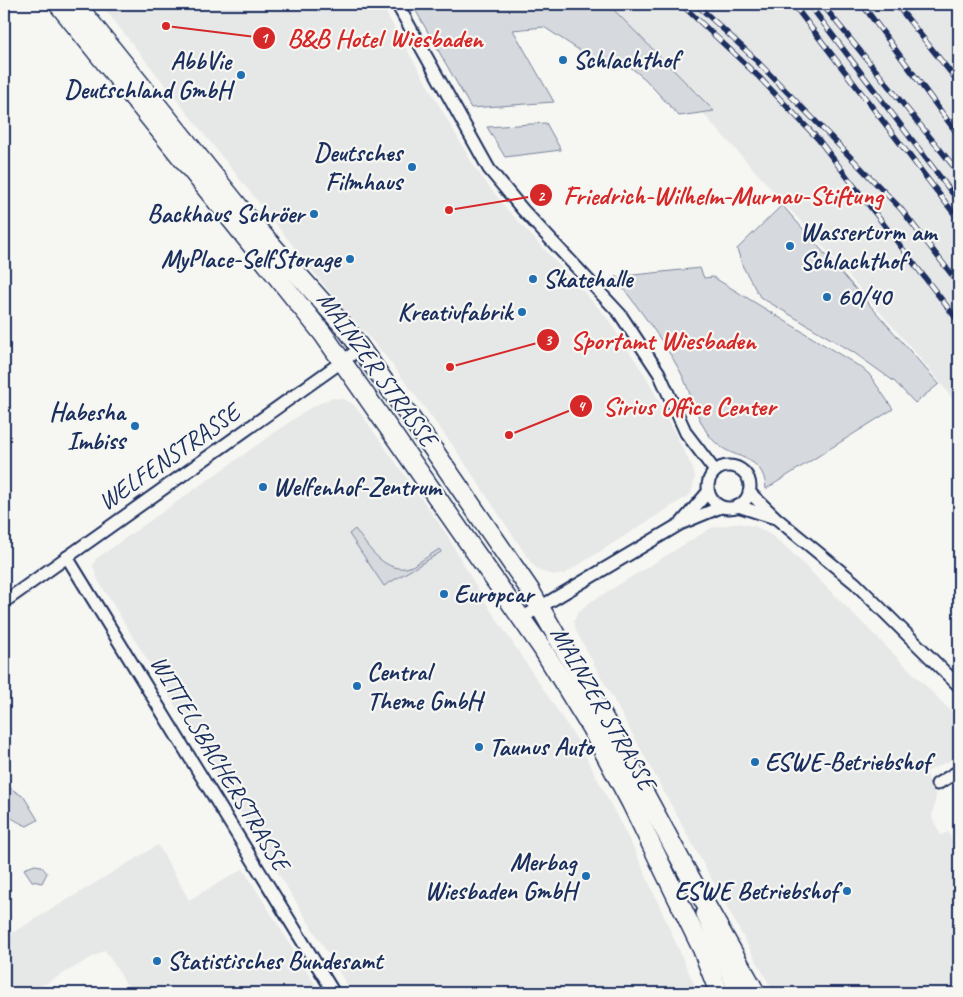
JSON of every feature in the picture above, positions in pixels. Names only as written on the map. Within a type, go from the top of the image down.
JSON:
[{"type":"main road","name":"MAINZER STRASSE","points":[[58,4],[318,327],[459,526],[520,619],[557,671],[613,769],[702,949],[719,993]]},
{"type":"main road","name":"MAINZER STRASSE","points":[[76,4],[248,218],[361,348],[518,571],[605,720],[685,868],[756,993]]},
{"type":"street","points":[[397,4],[489,169],[523,210],[620,314],[659,373],[686,433],[715,470]]},
{"type":"street","name":"WELFENSTRASSE","points":[[4,602],[361,348]]},
{"type":"street","points":[[722,507],[712,500],[708,492],[709,478],[715,470],[732,465],[743,470],[749,480],[750,492],[776,518],[855,583],[959,686]]},
{"type":"street","points":[[680,524],[708,492]]},
{"type":"street","points":[[738,506],[750,492]]},
{"type":"street","points":[[520,619],[680,524],[722,507],[738,506],[776,518]]},
{"type":"street","name":"WITTELSBACHERSTRASSE","points":[[67,557],[334,993]]},
{"type":"street","points":[[937,784],[959,771]]},
{"type":"street","name":"MAINZER STRASSE","points":[[685,868],[737,993]]},
{"type":"street","name":"MAINZER STRASSE","points":[[702,949],[730,993]]},
{"type":"shaded area","points":[[115,4],[381,4],[475,168],[505,207],[605,315],[647,378],[693,469],[695,477],[691,494],[564,574],[555,575],[540,571],[532,564],[454,447],[384,354],[336,300],[107,12]]},
{"type":"shaded area","points":[[412,4],[608,4],[714,111],[679,116],[645,79],[623,61],[616,69],[579,50],[544,27],[513,30],[554,102],[471,108]]},
{"type":"shaded area","points":[[604,4],[959,4],[959,407],[927,366],[814,236]]},
{"type":"shaded area","points":[[546,123],[561,150],[505,157],[487,127]]},
{"type":"shaded area","points":[[782,205],[939,384],[915,403],[895,382],[853,352],[760,297],[743,267],[737,249]]},
{"type":"shaded area","points":[[700,268],[704,278],[713,277],[862,368],[869,374],[893,409],[766,489],[764,477],[753,463],[720,447],[707,433],[673,359],[615,277]]},
{"type":"shaded area","points":[[331,398],[344,399],[354,405],[364,418],[445,532],[484,600],[577,740],[635,851],[698,993],[352,993],[98,580],[93,566],[96,559],[308,409]]},
{"type":"shaded area","name":"ESWE-Betriebshof","points":[[738,523],[757,527],[787,548],[955,715],[959,727],[959,756],[926,772],[936,796],[932,818],[941,835],[948,832],[954,844],[959,842],[959,993],[774,993],[576,631],[574,621],[579,611],[589,603],[711,528]]},
{"type":"shaded area","points":[[355,529],[376,556],[397,568],[410,567],[440,549],[441,552],[384,586],[349,534]]},
{"type":"shaded area","points":[[7,786],[24,797],[38,820],[27,826],[10,816],[4,803],[4,788]]},
{"type":"shaded area","points":[[158,845],[189,900],[243,869],[321,993],[132,993],[105,950],[29,993],[4,993],[4,938]]},
{"type":"shaded area","points":[[35,865],[41,866],[47,873],[42,883],[32,881],[24,869]]},
{"type":"railway","points":[[681,4],[759,77],[818,139],[959,322]]},
{"type":"railway","points":[[696,4],[752,56],[901,209],[959,284]]},
{"type":"railway","points":[[793,4],[959,220]]},
{"type":"railway","points":[[809,4],[959,202]]},
{"type":"railway","points":[[822,4],[959,173]]},
{"type":"railway","points":[[862,4],[959,136]]},
{"type":"railway","points":[[896,4],[959,83]]},
{"type":"place","name":"B&B Hotel Wiesbaden","points":[[166,26]]},
{"type":"place","name":"Schlachthof","points":[[563,60]]},
{"type":"place","name":"AbbVie Deutschland GmbH","points":[[241,75]]},
{"type":"place","name":"Deutsches Filmhaus","points":[[412,167]]},
{"type":"place","name":"Friedrich-Wilhelm-Murnau-Stiftung","points":[[449,210]]},
{"type":"place","name":"Backhaus Schröer","points":[[314,214]]},
{"type":"place","name":"Wasserturm am Schlachthof","points":[[790,246]]},
{"type":"place","name":"MyPlace-SelfStorage","points":[[350,259]]},
{"type":"place","name":"Skatehalle","points":[[533,279]]},
{"type":"place","name":"60/40","points":[[827,297]]},
{"type":"place","name":"Kreativfabrik","points":[[522,312]]},
{"type":"place","name":"Sportamt Wiesbaden","points":[[450,367]]},
{"type":"place","name":"Habesha Imbiss","points":[[135,426]]},
{"type":"place","name":"Sirius Office Center","points":[[509,435]]},
{"type":"place","name":"Welfenhof-Zentrum","points":[[263,487]]},
{"type":"place","name":"Europcar","points":[[444,594]]},
{"type":"place","name":"Central Theme GmbH","points":[[357,686]]},
{"type":"place","name":"Taunus Auto","points":[[479,747]]},
{"type":"place","name":"ESWE-Betriebshof","points":[[755,762]]},
{"type":"place","name":"Merbag Wiesbaden GmbH","points":[[586,876]]},
{"type":"place","name":"ESWE Betriebshof","points":[[847,891]]},
{"type":"place","name":"Statistisches Bundesamt","points":[[157,961]]}]
